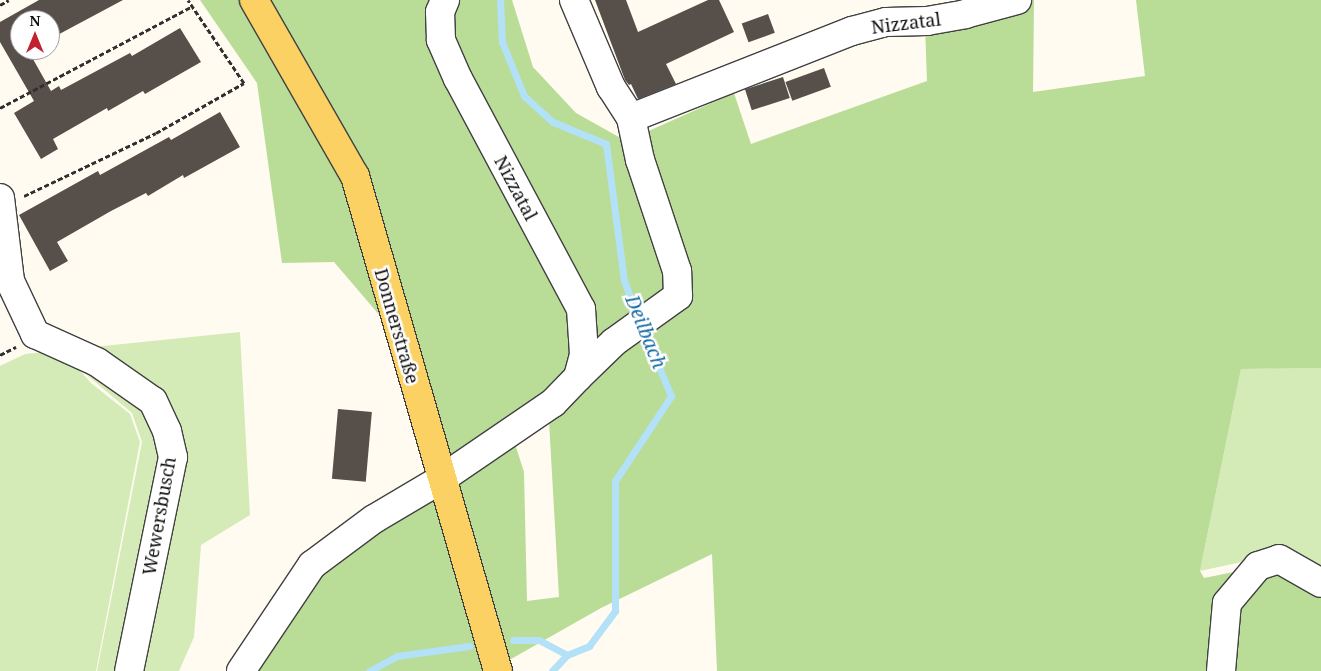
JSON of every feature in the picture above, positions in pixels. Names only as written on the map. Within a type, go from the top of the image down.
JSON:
[{"type":"main road","name":"Donnerstraße","points":[[254,0],[355,176],[440,480],[498,671]]},
{"type":"street","name":"Nizzatal","points":[[445,0],[440,12],[441,40],[458,79],[581,309],[584,354],[578,377]]},
{"type":"street","points":[[241,671],[312,565],[374,520],[440,480],[553,403],[614,342],[678,296],[677,271],[640,160],[631,118],[611,87],[574,0]]},
{"type":"street","name":"Nizzatal","points":[[631,118],[852,31],[886,22],[926,21],[965,14],[1017,0]]},
{"type":"street","name":"Wewersbusch","points":[[1,204],[10,281],[35,334],[97,362],[153,400],[167,431],[173,457],[129,671]]},
{"type":"street","points":[[1221,671],[1227,603],[1258,566],[1279,559],[1321,583]]},
{"type":"path","points":[[0,5],[9,0]]},
{"type":"path","points":[[1,204],[156,132],[244,83],[188,0]]},
{"type":"path","points":[[0,108],[193,6]]},
{"type":"green space","points":[[200,0],[512,0],[533,67],[576,113],[626,141],[734,93],[751,144],[927,81],[925,25],[1034,0],[1033,92],[1145,76],[1136,0],[1321,0],[1321,368],[1241,369],[1200,571],[1204,578],[1278,563],[1321,592],[1321,671],[717,671],[712,554],[601,608],[506,662],[387,324],[334,262],[282,263],[257,83]],"holes":[[[549,421],[559,597],[527,601],[524,472],[515,444]]]},
{"type":"green space","points":[[240,332],[250,515],[201,545],[194,637],[179,671],[97,671],[142,442],[132,413],[75,365],[91,383],[130,414],[140,442],[96,671],[0,671],[0,366],[25,354]]},
{"type":"green space","points":[[1321,368],[1321,580],[1279,554],[1200,571],[1241,369]]},
{"type":"green space","points":[[437,491],[492,671],[253,671],[317,574]]},
{"type":"building","points":[[39,0],[123,0],[60,34],[60,10],[21,10]]},
{"type":"building","points":[[595,0],[626,0],[638,32],[708,0],[719,0],[734,32],[666,64],[676,84],[638,99],[631,84],[629,85],[625,80]]},
{"type":"building","points":[[768,14],[775,33],[749,42],[742,24]]},
{"type":"building","points":[[10,16],[10,59],[0,42],[0,22]]},
{"type":"building","points":[[180,28],[201,62],[145,94],[143,91],[108,111],[107,108],[53,139],[58,149],[41,159],[14,113],[34,101],[10,60],[34,60],[51,91],[59,86],[61,90],[130,53],[132,56]]},
{"type":"building","points":[[824,68],[831,87],[792,101],[785,82]]},
{"type":"building","points":[[783,77],[790,98],[752,110],[745,89]]},
{"type":"building","points":[[220,112],[240,147],[184,178],[183,175],[148,196],[146,193],[111,211],[57,242],[68,261],[50,271],[19,215],[98,171],[100,175],[169,137],[171,140]]},
{"type":"building","points":[[338,409],[372,412],[366,482],[332,479]]},
{"type":"waterway","name":"Deilbach","points":[[500,0],[502,42],[524,96],[553,122],[606,144],[624,281],[638,316]]},
{"type":"waterway","name":"Deilbach","points":[[552,671],[567,655],[589,646],[615,611],[615,481],[671,396],[643,329]]},
{"type":"waterway","points":[[513,640],[539,640],[567,655]]},
{"type":"waterway","points":[[369,671],[397,656],[469,646]]}]
